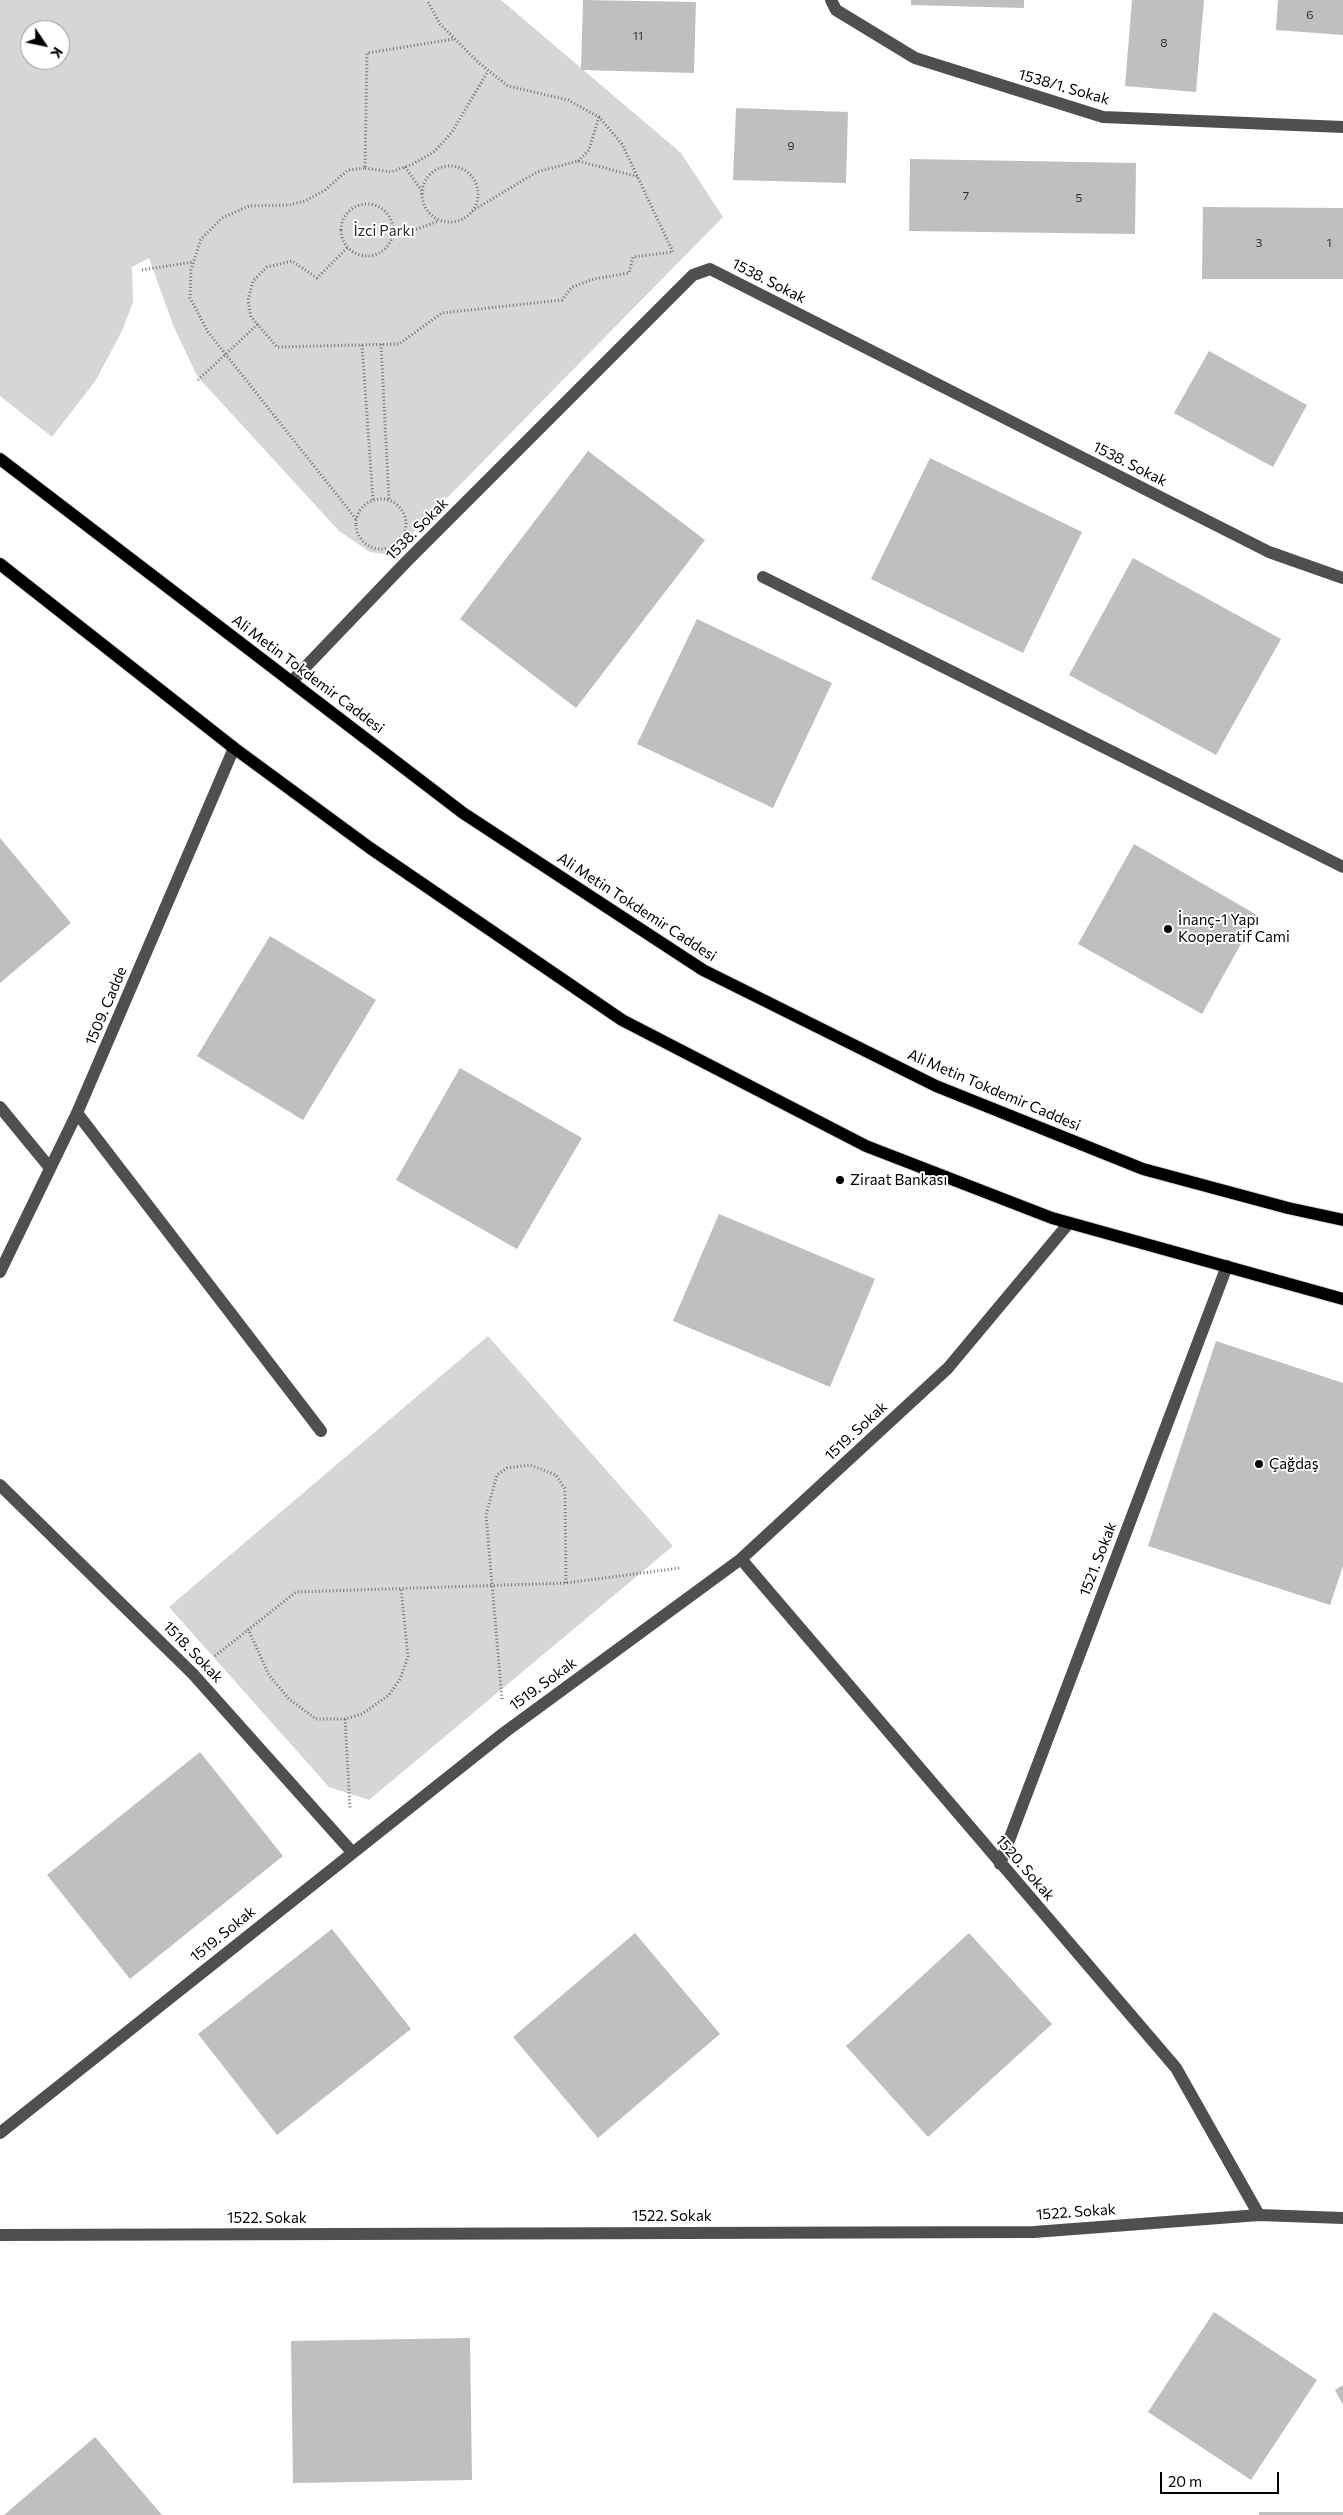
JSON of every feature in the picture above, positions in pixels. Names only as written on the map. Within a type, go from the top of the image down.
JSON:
[{"type":"main road","name":"Ali Metin Tokdemir Caddesi","points":[[0,459],[463,813],[703,970],[936,1086],[1144,1169],[1288,1208],[1343,1220]]},
{"type":"main road","points":[[0,564],[234,748],[370,848],[622,1020],[866,1146],[1069,1223],[1343,1299]]},
{"type":"street","name":"1538/1. Sokak","points":[[830,0],[836,10],[915,58],[1103,117],[1343,127]]},
{"type":"street","name":"1538. Sokak","points":[[291,682],[414,554],[693,275],[710,269],[1269,552],[1343,578]]},
{"type":"street","points":[[763,577],[1343,867]]},
{"type":"street","name":"1509. Cadde","points":[[0,1272],[77,1113],[234,748]]},
{"type":"street","points":[[0,1107],[50,1168]]},
{"type":"street","points":[[77,1113],[321,1431]]},
{"type":"street","name":"1519. Sokak","points":[[0,2133],[505,1732],[741,1559],[948,1368],[1069,1223]]},
{"type":"street","name":"1521. Sokak","points":[[1000,1864],[1227,1266]]},
{"type":"street","name":"1518. Sokak","points":[[0,1485],[193,1674],[352,1852]]},
{"type":"street","name":"1520. Sokak","points":[[741,1559],[1176,2068],[1259,2215]]},
{"type":"street","name":"1522. Sokak","points":[[0,2234],[1034,2232],[1259,2215],[1343,2218]]},
{"type":"path","points":[[347,248],[317,278],[292,261],[267,267],[253,281],[248,300],[251,317],[277,348],[398,344],[442,313],[562,300],[572,287],[594,279],[629,273],[633,257],[674,252],[622,144],[599,117],[568,100],[508,86],[488,71],[440,24],[427,0]]},
{"type":"path","points":[[365,168],[367,52],[455,39]]},
{"type":"path","points":[[356,519],[223,354],[208,332],[190,298],[191,270],[201,239],[222,218],[249,206],[289,205],[306,201],[325,190],[348,170],[365,168],[391,172],[405,167],[435,151],[446,139],[488,71]]},
{"type":"path","points":[[578,161],[588,150],[599,117]]},
{"type":"path","points":[[393,231],[403,234],[440,220],[457,221],[537,172],[578,161],[639,177]]},
{"type":"path","points":[[422,192],[424,183],[436,169],[455,166],[471,176],[476,184],[478,193],[472,211]]},
{"type":"path","points":[[405,167],[422,192],[426,209],[440,220]]},
{"type":"path","points":[[367,203],[383,209],[389,215],[393,231],[387,248],[380,253],[363,256],[347,248],[342,241],[341,224],[350,209],[367,203]]},
{"type":"path","points":[[142,270],[194,262]]},
{"type":"path","points":[[198,380],[223,354],[258,324]]},
{"type":"path","points":[[381,344],[389,500]]},
{"type":"path","points":[[362,345],[373,500]]},
{"type":"path","points":[[373,500],[389,500],[402,510],[406,518],[404,534],[393,546],[377,549],[362,542],[356,527],[356,519],[359,511],[373,500]]},
{"type":"path","points":[[505,1732],[486,1515],[497,1475],[507,1468],[530,1465],[556,1476],[565,1490],[566,1583]]},
{"type":"path","points":[[193,1674],[296,1592],[566,1583],[685,1567]]},
{"type":"path","points":[[248,1629],[269,1675],[289,1699],[316,1719],[345,1719],[362,1714],[389,1694],[400,1679],[408,1657],[401,1588]]},
{"type":"path","points":[[345,1719],[352,1852]]},
{"type":"green space","name":"İzci Parkı","points":[[0,0],[501,0],[681,153],[723,217],[391,555],[370,552],[339,531],[197,376],[173,325],[149,258],[132,267],[133,302],[122,331],[96,380],[52,437],[0,396]]},
{"type":"green space","points":[[488,1336],[673,1546],[369,1800],[329,1787],[169,1607]]},
{"type":"building","points":[[583,0],[696,2],[694,73],[581,70]]},
{"type":"building","points":[[911,0],[1024,0],[1024,8],[911,5]]},
{"type":"building","points":[[1132,0],[1204,0],[1196,92],[1125,86]]},
{"type":"building","points":[[1278,0],[1343,0],[1343,35],[1276,30]]},
{"type":"building","points":[[736,108],[848,112],[846,183],[733,180]]},
{"type":"building","points":[[910,159],[1136,163],[1135,234],[909,231]]},
{"type":"building","points":[[1203,207],[1343,208],[1343,279],[1202,279]]},
{"type":"building","points":[[1209,351],[1307,405],[1273,467],[1174,413]]},
{"type":"building","points":[[588,451],[705,540],[576,708],[460,619]]},
{"type":"building","points":[[930,458],[1082,532],[1023,653],[871,579]]},
{"type":"building","points":[[1133,558],[1281,639],[1216,755],[1069,675]]},
{"type":"building","points":[[697,619],[832,683],[773,808],[637,744]]},
{"type":"building","points":[[0,838],[71,923],[0,983]]},
{"type":"building","name":"İnanç-1 Yapı Kooperatif Cami","points":[[1134,844],[1257,915],[1202,1014],[1078,944]]},
{"type":"building","points":[[270,936],[376,1000],[303,1120],[197,1056]]},
{"type":"building","points":[[460,1068],[582,1138],[517,1249],[396,1180]]},
{"type":"building","points":[[719,1214],[875,1279],[830,1387],[673,1321]]},
{"type":"building","name":"Çağdaş","points":[[1216,1341],[1343,1383],[1343,1566],[1330,1605],[1148,1546]]},
{"type":"building","points":[[200,1752],[283,1856],[130,1979],[47,1875]]},
{"type":"building","points":[[332,1929],[411,2029],[277,2135],[198,2034]]},
{"type":"building","points":[[635,1933],[720,2034],[598,2138],[513,2037]]},
{"type":"building","points":[[969,1933],[1052,2024],[928,2137],[846,2046]]},
{"type":"building","points":[[1214,2312],[1317,2380],[1251,2480],[1148,2412]]},
{"type":"building","points":[[470,2338],[472,2480],[293,2483],[291,2341]]},
{"type":"building","points":[[1343,2385],[1343,2405],[1335,2390]]},
{"type":"building","points":[[95,2437],[162,2515],[4,2515]]},
{"type":"building","points":[[1259,2512],[1343,2512],[1343,2515],[1259,2515]]},
{"type":"place","name":"İnanç-1 Yapı Kooperatif Cami","points":[[1168,929]]},
{"type":"place","name":"Ziraat Bankası","points":[[840,1180]]},
{"type":"place","name":"Çağdaş","points":[[1259,1464]]}]
